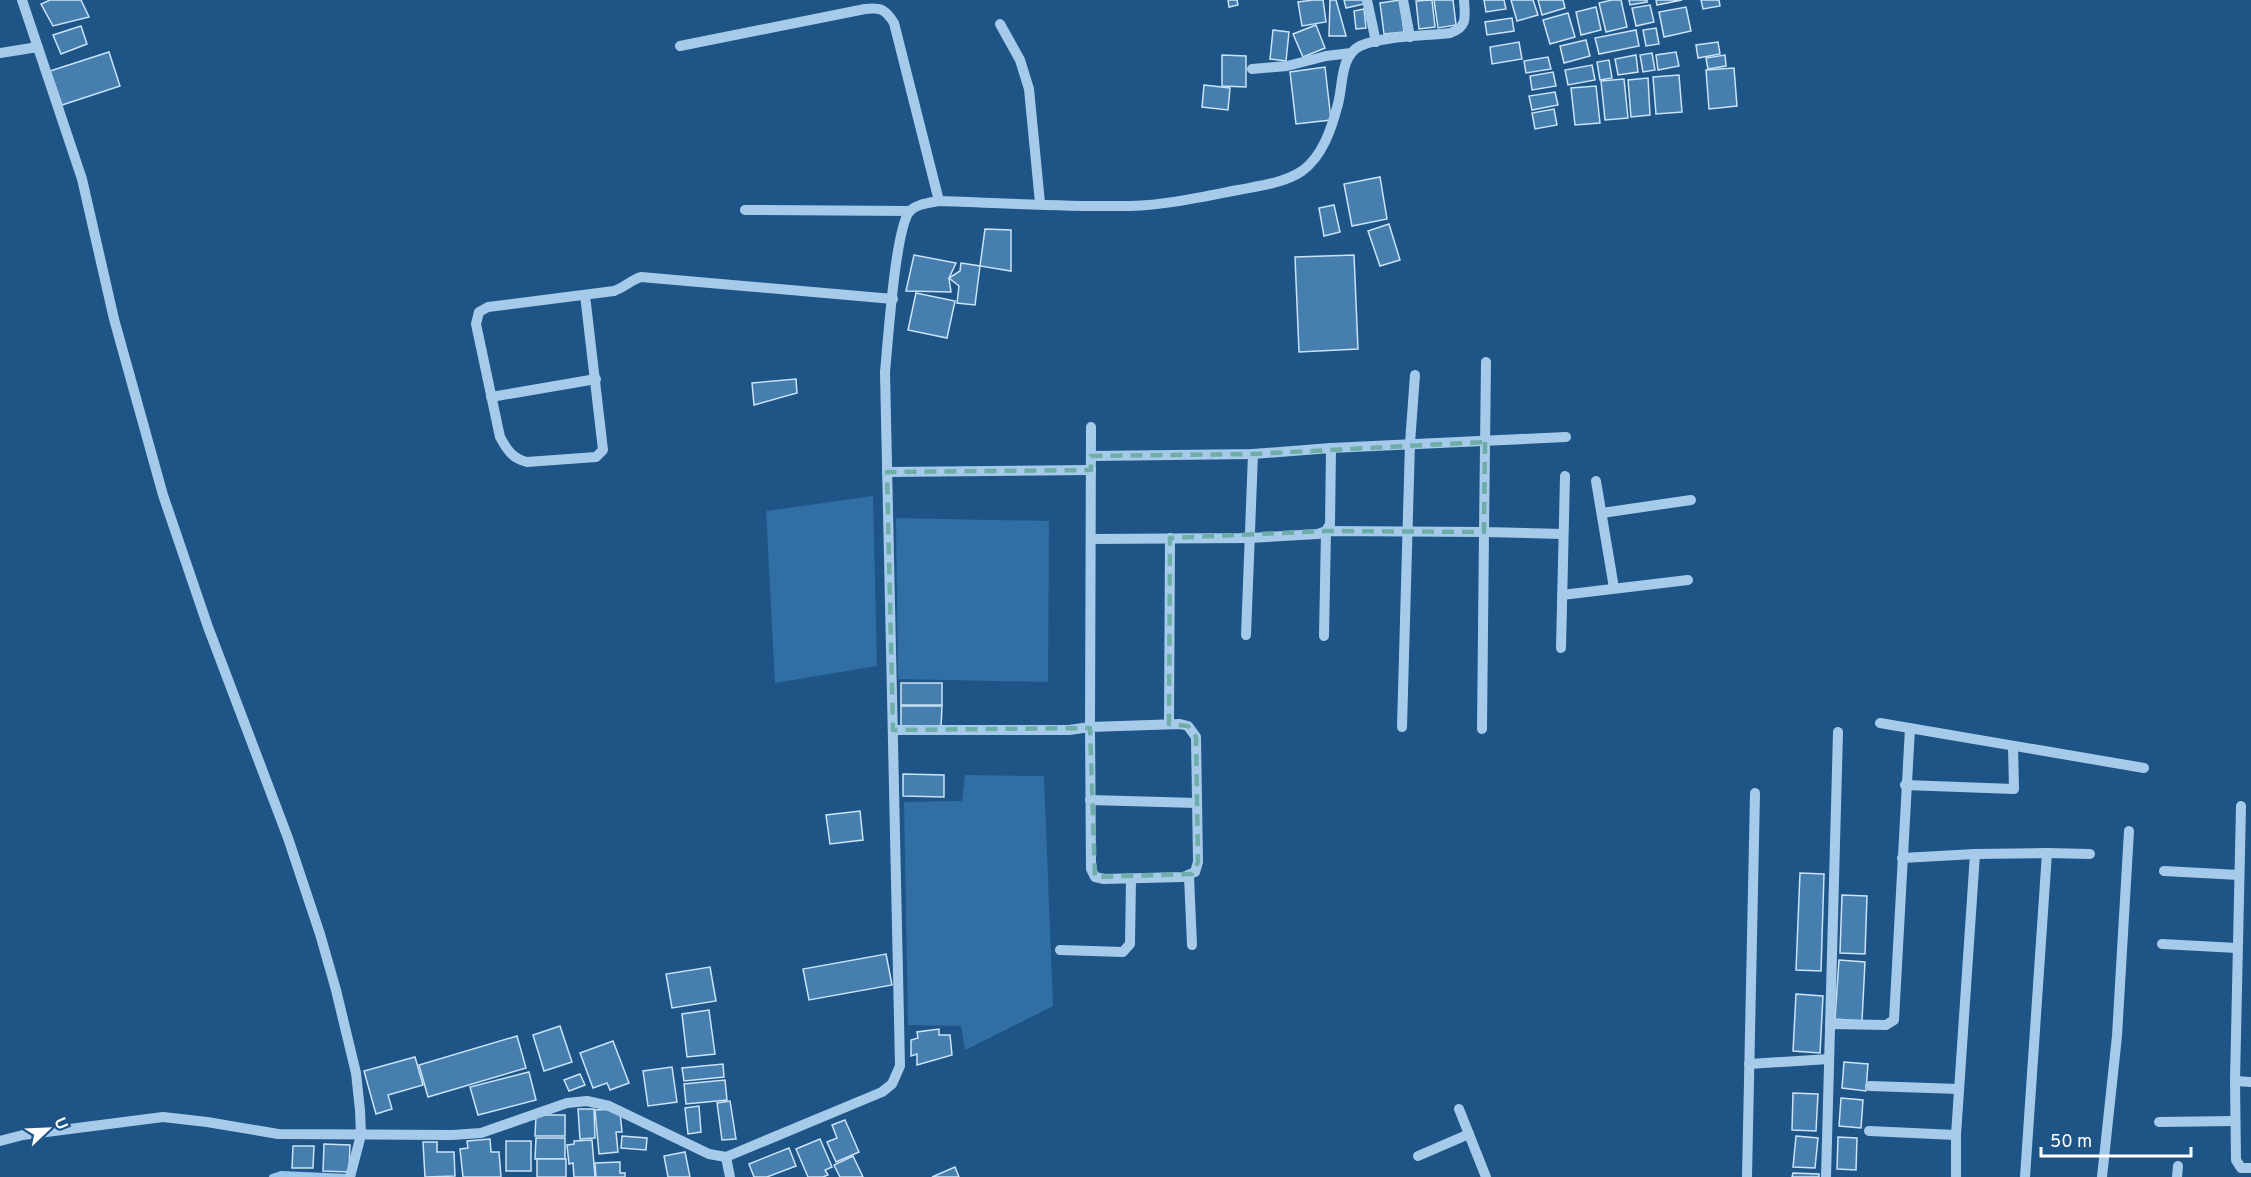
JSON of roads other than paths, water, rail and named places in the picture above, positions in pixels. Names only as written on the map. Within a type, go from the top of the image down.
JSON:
[{"type":"street","points":[[22,0],[82,179],[114,319],[163,495],[208,627],[288,838],[320,934],[356,1073],[361,1135],[352,1173]]},
{"type":"street","points":[[1368,0],[1376,42]]},
{"type":"street","points":[[1402,0],[1410,37]]},
{"type":"street","points":[[745,210],[910,210],[922,204],[939,201],[1131,206],[1187,201],[1280,181],[1301,172],[1321,150],[1338,103],[1345,67],[1351,53],[1360,46],[1376,42],[1450,33],[1458,30],[1465,20],[1464,0]]},
{"type":"street","points":[[680,46],[865,5],[878,7],[887,12],[894,23],[939,201]]},
{"type":"street","points":[[1000,24],[1020,60],[1029,89],[1040,204]]},
{"type":"street","points":[[0,53],[38,47]]},
{"type":"street","points":[[1252,69],[1287,66],[1326,56],[1351,53]]},
{"type":"street","points":[[0,1141],[23,1135],[163,1117],[278,1134],[410,1137],[481,1133],[567,1103],[587,1101],[609,1106],[709,1154],[726,1157],[882,1092],[892,1084],[900,1066],[885,372],[903,223],[910,210]]},
{"type":"street","points":[[585,294],[603,450],[596,457],[527,462],[517,460],[508,452],[500,437],[476,324],[479,312],[488,307],[585,294],[614,291],[624,288],[631,280],[641,277],[893,299]]},
{"type":"street","points":[[1482,729],[1486,362]]},
{"type":"street","points":[[1402,727],[1410,443],[1415,375]]},
{"type":"street","points":[[491,397],[596,379]]},
{"type":"street","points":[[893,730],[1069,730],[1090,727],[1169,724],[1188,726],[1196,737],[1198,862],[1195,872],[1189,876],[1131,879],[1095,877],[1091,869],[1090,800],[1090,727],[1091,538],[1091,428]]},
{"type":"street","points":[[1091,456],[1253,454],[1331,447],[1566,437]]},
{"type":"street","points":[[1324,636],[1326,531],[1330,524],[1331,447]]},
{"type":"street","points":[[1246,635],[1253,454]]},
{"type":"street","points":[[887,472],[1091,470]]},
{"type":"street","points":[[1562,648],[1565,476]]},
{"type":"street","points":[[1596,481],[1614,588]]},
{"type":"street","points":[[1602,513],[1691,500]]},
{"type":"street","points":[[1091,538],[1249,538],[1318,534],[1326,531],[1563,534]]},
{"type":"street","points":[[1169,724],[1170,538]]},
{"type":"street","points":[[1562,595],[1688,580]]},
{"type":"street","points":[[1880,723],[2144,768]]},
{"type":"street","points":[[1830,1024],[1886,1025],[1894,1020],[1905,785],[1910,728]]},
{"type":"street","points":[[1826,1177],[1838,732]]},
{"type":"street","points":[[1905,785],[2014,789],[2013,746]]},
{"type":"street","points":[[1747,1177],[1755,793]]},
{"type":"street","points":[[1090,800],[1197,803]]},
{"type":"street","points":[[2241,806],[2235,1121],[2238,1165],[2241,1168],[2251,1168]]},
{"type":"street","points":[[2102,1177],[2117,1036],[2129,831]]},
{"type":"street","points":[[1902,858],[1976,854],[2090,854]]},
{"type":"street","points":[[1956,1177],[1956,1135],[1976,854]]},
{"type":"street","points":[[2025,1177],[2047,854]]},
{"type":"street","points":[[2164,871],[2239,875]]},
{"type":"street","points":[[1189,876],[1192,945]]},
{"type":"street","points":[[1060,950],[1123,952],[1130,944],[1131,879]]},
{"type":"street","points":[[2238,916],[2251,916]]},
{"type":"street","points":[[2162,944],[2238,948]]},
{"type":"street","points":[[1749,1064],[1829,1059]]},
{"type":"street","points":[[2235,1081],[2251,1082]]},
{"type":"street","points":[[1870,1086],[1959,1089]]},
{"type":"street","points":[[1459,1109],[1486,1177]]},
{"type":"street","points":[[2159,1122],[2235,1121]]},
{"type":"street","points":[[1869,1131],[1956,1135]]},
{"type":"street","points":[[1418,1156],[1469,1134]]},
{"type":"street","points":[[726,1157],[730,1177]]},
{"type":"waterway","points":[[272,1177],[281,1174],[349,1177]]}]
